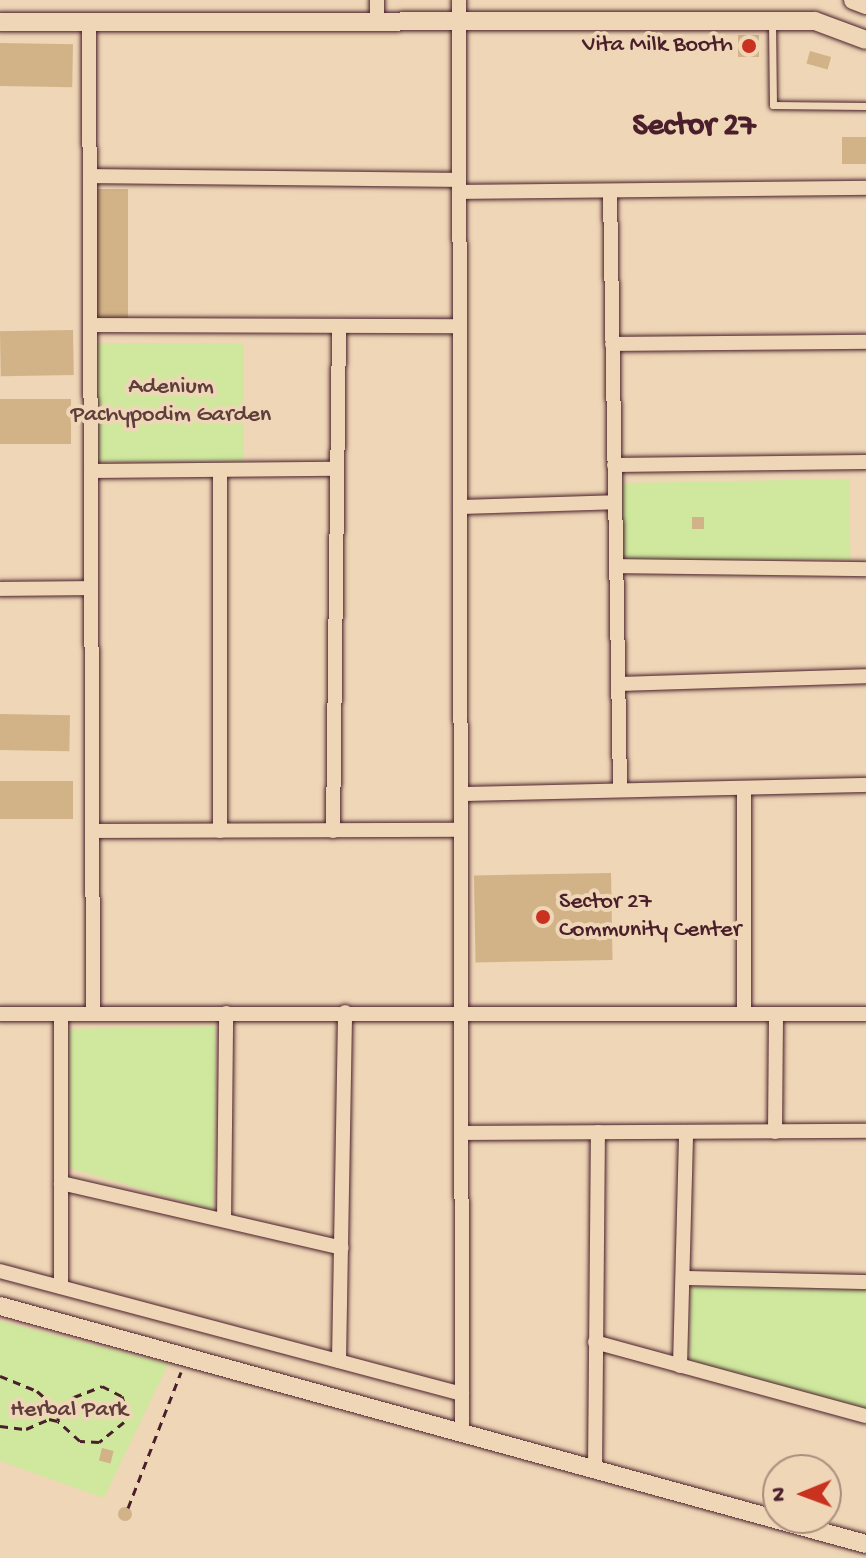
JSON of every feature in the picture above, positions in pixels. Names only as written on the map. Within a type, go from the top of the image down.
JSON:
[{"type":"street","points":[[377,0],[377,21]]},
{"type":"street","points":[[459,0],[462,1433]]},
{"type":"street","points":[[853,0],[866,5]]},
{"type":"street","points":[[89,21],[93,1014]]},
{"type":"street","points":[[0,22],[815,21],[866,40]]},
{"type":"street","points":[[90,176],[610,191],[866,188]]},
{"type":"street","points":[[610,191],[620,790]]},
{"type":"street","points":[[90,325],[460,326]]},
{"type":"street","points":[[333,831],[339,326]]},
{"type":"street","points":[[612,344],[866,342]]},
{"type":"street","points":[[614,465],[866,462]]},
{"type":"street","points":[[91,471],[337,469]]},
{"type":"street","points":[[220,470],[220,831]]},
{"type":"street","points":[[460,507],[615,502]]},
{"type":"street","points":[[616,566],[866,569]]},
{"type":"street","points":[[0,589],[91,588]]},
{"type":"street","points":[[618,684],[866,676]]},
{"type":"street","points":[[461,794],[866,785]]},
{"type":"street","points":[[744,788],[744,1014]]},
{"type":"street","points":[[92,831],[461,830]]},
{"type":"street","points":[[339,1361],[345,1012]]},
{"type":"street","points":[[224,1220],[226,1013]]},
{"type":"street","points":[[0,1014],[866,1014]]},
{"type":"street","points":[[61,1014],[61,1287]]},
{"type":"street","points":[[775,1132],[776,1014]]},
{"type":"street","points":[[462,1133],[866,1131]]},
{"type":"street","points":[[595,1469],[598,1132]]},
{"type":"street","points":[[680,1366],[686,1132]]},
{"type":"street","points":[[61,1183],[342,1248]]},
{"type":"street","points":[[0,1271],[462,1394]]},
{"type":"street","points":[[683,1278],[866,1282]]},
{"type":"street","points":[[0,1306],[866,1544]]},
{"type":"street","points":[[595,1342],[866,1416]]},
{"type":"lane","points":[[772,21],[773,105],[866,106]]},
{"type":"path","points":[[128,1508],[187,1357]]},
{"type":"path","points":[[0,1376],[37,1391],[59,1410]]},
{"type":"path","points":[[0,1426],[26,1429],[49,1419],[58,1421],[80,1441],[99,1442],[124,1422],[126,1410],[122,1396],[102,1386],[74,1397],[59,1410],[58,1421]]},
{"type":"path","points":[[49,1419],[53,1407]]},
{"type":"green space","name":"Adenium Pachypodim Garden","points":[[97,343],[244,343],[244,461],[97,461]]},
{"type":"green space","points":[[849,479],[850,559],[622,563],[621,483]]},
{"type":"green space","points":[[216,1026],[214,1210],[70,1168],[70,1029]]},
{"type":"green space","points":[[691,1287],[866,1290],[866,1410],[689,1361]]},
{"type":"green space","name":"Herbal Park","points":[[0,1321],[168,1364],[104,1498],[0,1461]]},
{"type":"building","name":"Vita Milk Booth","points":[[738,35],[759,35],[759,57],[738,57]]},
{"type":"building","points":[[0,43],[73,44],[72,87],[0,86]]},
{"type":"building","points":[[810,51],[831,57],[828,70],[806,63]]},
{"type":"building","points":[[842,137],[866,137],[866,164],[842,164]]},
{"type":"building","points":[[94,189],[128,189],[128,320],[94,320]]},
{"type":"building","points":[[73,330],[74,375],[1,376],[0,331]]},
{"type":"building","points":[[0,399],[71,399],[71,444],[0,444]]},
{"type":"building","points":[[692,517],[704,517],[704,529],[692,529]]},
{"type":"building","points":[[0,714],[70,715],[69,751],[0,750]]},
{"type":"building","points":[[0,781],[73,781],[73,819],[0,819]]},
{"type":"building","name":"Sector 27 Community Center","points":[[611,873],[613,960],[476,962],[474,875]]},
{"type":"building","points":[[102,1448],[114,1451],[110,1464],[99,1461]]},
{"type":"building","points":[[125,1507],[132,1514],[125,1521],[118,1514]]},
{"type":"place","name":"Vita Milk Booth","points":[[749,46]]},
{"type":"place","name":"Sector 27 Community Center","points":[[543,917]]},
{"type":"district","name":"Sector 27","points":[[694,127]]}]
